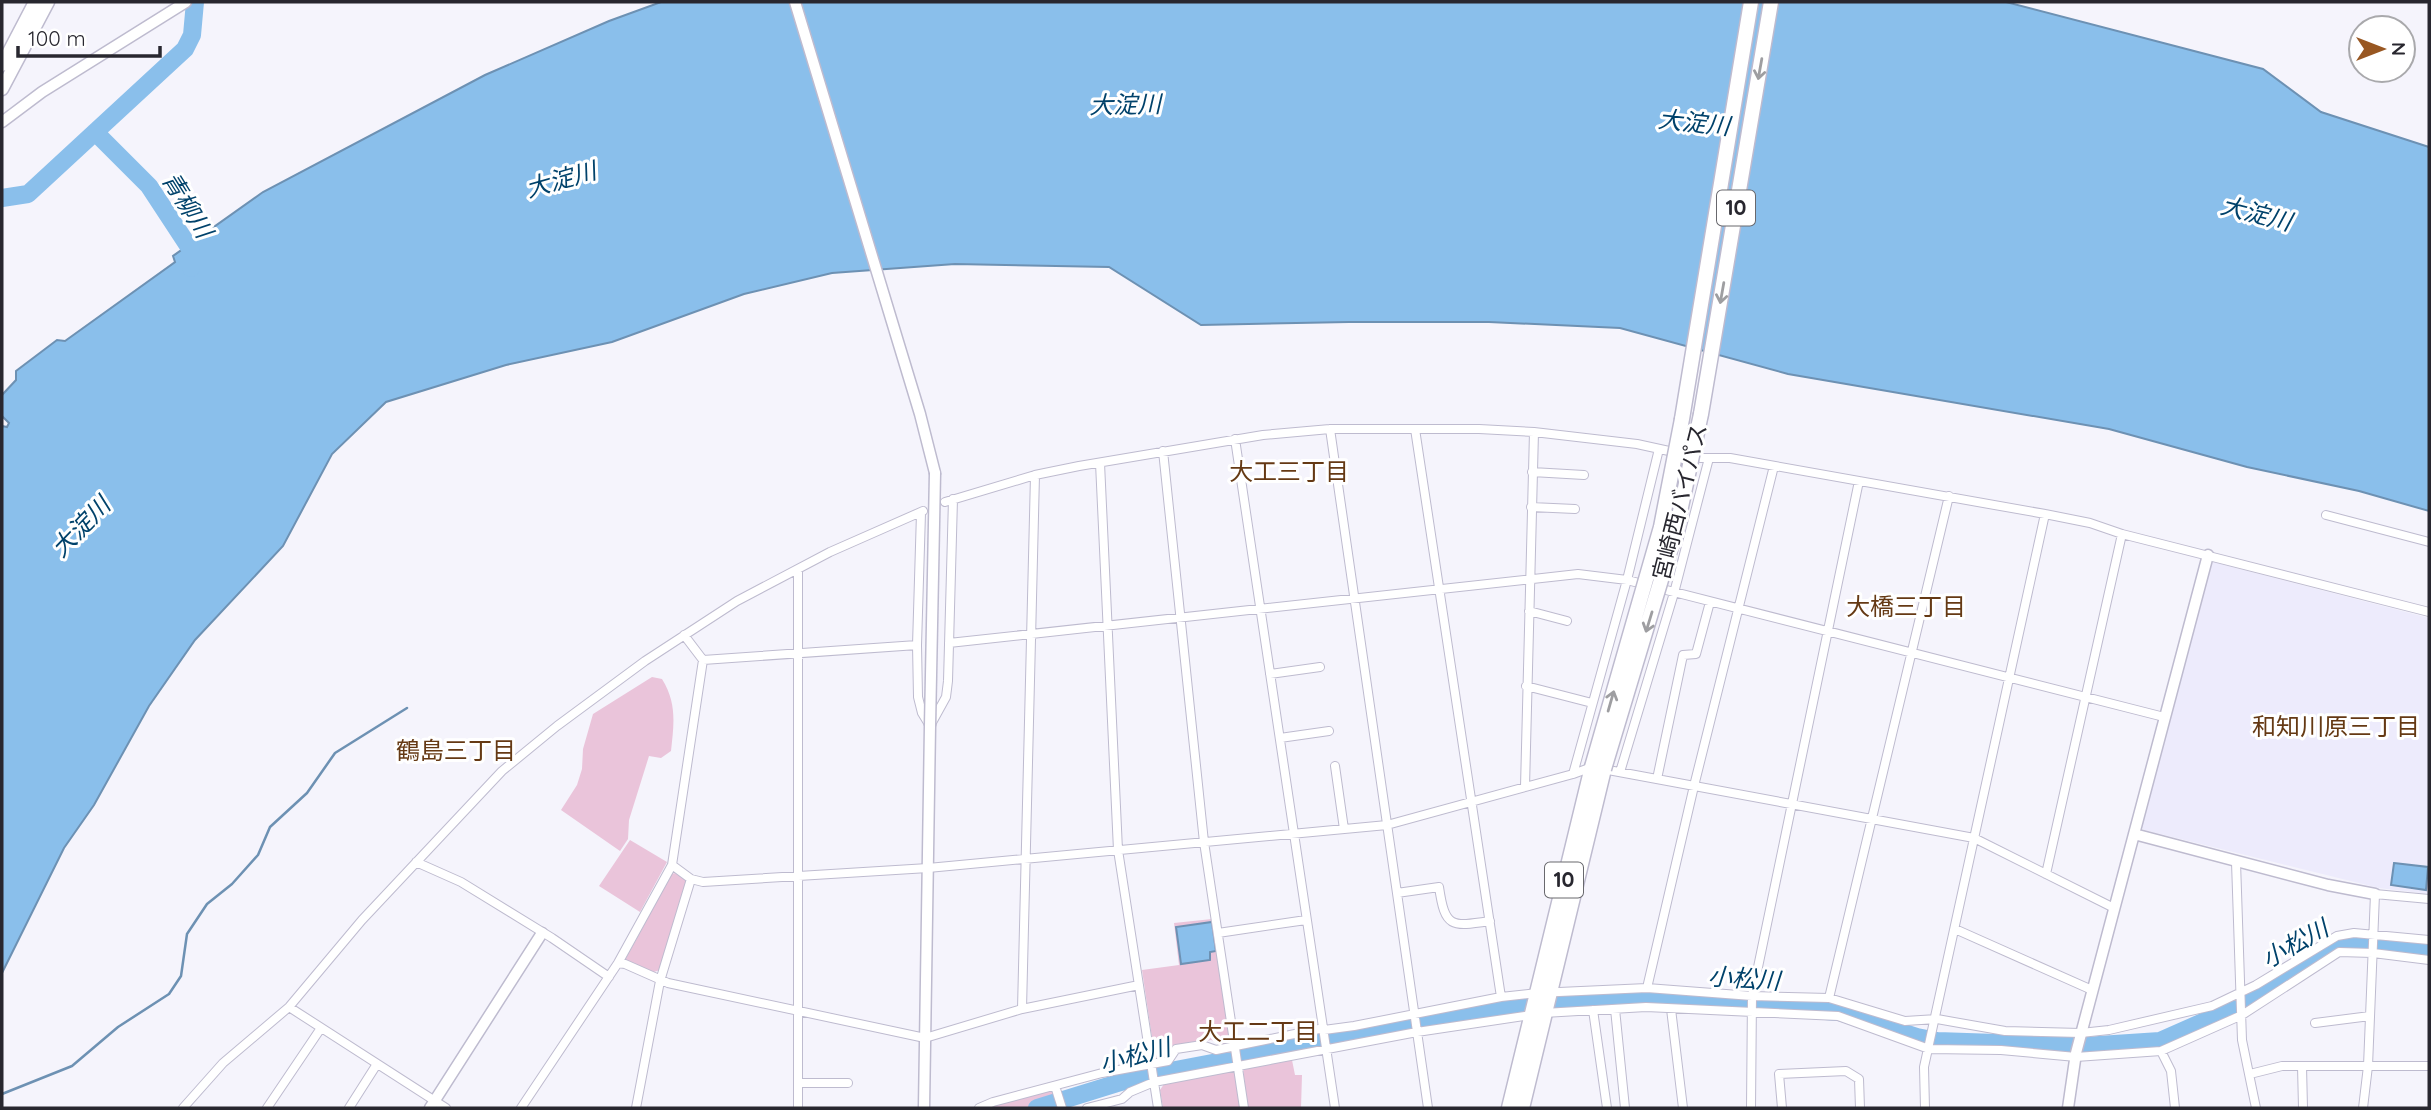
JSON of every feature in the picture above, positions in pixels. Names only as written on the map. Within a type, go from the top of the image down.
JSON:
[{"type":"highway","name":"宮崎西バイパス","points":[[1540,1003],[1661,527],[1682,419],[1751,2]]},
{"type":"highway","name":"宮崎西バイパス","points":[[1598,768],[1676,530],[1700,423],[1771,2]]},
{"type":"highway","name":"10","points":[[1509,1108],[1540,1003]]},
{"type":"highway","name":"10","points":[[1522,1108],[1540,1003]]},
{"type":"main road","points":[[2,65],[34,2]]},
{"type":"main road","points":[[2,89],[48,2]]},
{"type":"street","points":[[163,2],[180,6]]},
{"type":"street","points":[[795,2],[933,463],[935,516],[924,1108]]},
{"type":"street","points":[[2,122],[42,92],[180,6]]},
{"type":"street","points":[[930,726],[946,697],[949,643],[949,500],[1035,475],[1163,451],[1235,439],[1330,429],[1534,432],[1598,438],[1709,458],[1730,458],[2090,523],[2122,534],[2429,612]]},
{"type":"street","points":[[1330,429],[1428,1108]]},
{"type":"street","points":[[1416,429],[1501,997]]},
{"type":"street","points":[[1525,787],[1534,432]]},
{"type":"street","points":[[1235,439],[1335,1108]]},
{"type":"street","points":[[1573,774],[1660,449]]},
{"type":"street","points":[[1163,451],[1204,842],[1244,1108]]},
{"type":"street","points":[[1620,772],[1674,593],[1709,458]]},
{"type":"street","points":[[1100,463],[1118,850],[1158,1108]]},
{"type":"street","points":[[1647,988],[1774,466]]},
{"type":"street","points":[[1532,472],[1584,475]]},
{"type":"street","points":[[1022,1009],[1035,475]]},
{"type":"street","points":[[1751,1108],[1752,996],[1859,481]]},
{"type":"street","points":[[1829,998],[1949,496]]},
{"type":"street","points":[[1531,507],[1575,509]]},
{"type":"street","points":[[184,1108],[223,1063],[289,1007],[362,920],[502,771],[557,726],[684,635],[737,601],[863,537],[922,512],[917,645],[918,697],[922,713],[930,726]]},
{"type":"street","points":[[1925,1108],[1924,1067],[2045,514]]},
{"type":"street","points":[[2326,515],[2429,542]]},
{"type":"street","points":[[2046,874],[2122,534]]},
{"type":"street","points":[[2068,1108],[2076,1055],[2092,990],[2208,555]]},
{"type":"street","points":[[798,569],[798,1108]]},
{"type":"street","points":[[949,643],[1578,574],[1627,580],[2164,717]]},
{"type":"street","points":[[1657,779],[1683,655],[1696,654],[1710,602]]},
{"type":"street","points":[[1528,611],[1567,621]]},
{"type":"street","points":[[521,1108],[618,963],[671,865],[703,660],[684,635]]},
{"type":"street","points":[[703,660],[917,645]]},
{"type":"street","points":[[1270,674],[1320,667]]},
{"type":"street","points":[[1527,686],[1592,703]]},
{"type":"street","points":[[1280,738],[1329,731]]},
{"type":"street","points":[[1335,766],[1344,829]]},
{"type":"street","points":[[671,865],[691,879],[703,882],[928,868],[1387,825],[1598,768],[1974,838],[2115,908]]},
{"type":"street","points":[[2134,834],[2328,885],[2375,894],[2429,899]]},
{"type":"street","points":[[416,862],[461,882],[609,977]]},
{"type":"street","points":[[2236,862],[2242,1040],[2256,1108]]},
{"type":"street","points":[[636,1108],[660,981],[691,879]]},
{"type":"street","points":[[1397,894],[1439,887],[1443,911],[1454,923],[1459,926],[1490,921]]},
{"type":"street","points":[[2363,1108],[2368,1066],[2375,894]]},
{"type":"street","points":[[1218,933],[1306,920]]},
{"type":"street","points":[[1955,929],[2092,990]]},
{"type":"street","points":[[433,1105],[542,933]]},
{"type":"street","points":[[1087,1108],[1122,1099],[1130,1091],[1154,1082],[1417,1032],[1540,1003],[1647,988],[1752,996],[1829,998],[1905,1021],[1935,1019],[2006,1031],[2081,1035],[2212,1006],[2241,993],[2337,936],[2354,933],[2429,940]]},
{"type":"street","points":[[979,1108],[1102,1073],[1168,1061],[1176,1049],[1202,1045],[1216,1050],[1501,997],[1593,1010],[1646,1007],[1838,1016],[1929,1049],[2076,1055],[2161,1051],[2242,1016],[2339,953],[2373,953],[2429,960]]},
{"type":"street","points":[[618,963],[660,981],[925,1038],[1022,1009],[1139,985]]},
{"type":"street","points":[[289,1007],[377,1064],[433,1105],[446,1108]]},
{"type":"street","points":[[1615,1009],[1625,1108]]},
{"type":"street","points":[[1671,1009],[1683,1108]]},
{"type":"street","points":[[1593,1010],[1607,1108]]},
{"type":"street","points":[[2315,1023],[2370,1016]]},
{"type":"street","points":[[267,1108],[321,1028]]},
{"type":"street","points":[[2161,1051],[2171,1071],[2175,1108]]},
{"type":"street","points":[[349,1108],[377,1064]]},
{"type":"street","points":[[2250,1074],[2282,1066],[2429,1066]]},
{"type":"street","points":[[2302,1066],[2303,1108]]},
{"type":"street","points":[[1782,1108],[1779,1074],[1846,1070],[1859,1079],[1860,1108]]},
{"type":"street","points":[[799,1083],[848,1083]]},
{"type":"street","points":[[1055,1086],[1062,1108]]},
{"type":"street","points":[[1120,1108],[1122,1099]]},
{"type":"shaded area","points":[[2213,562],[2429,618],[2429,894],[2379,888],[2144,830],[2140,825]]},
{"type":"shaded area","points":[[652,677],[662,679],[670,697],[673,723],[671,751],[661,758],[649,756],[629,820],[628,839],[620,851],[561,810],[577,785],[593,714]]},
{"type":"shaded area","points":[[630,840],[667,862],[640,912],[599,886]]},
{"type":"shaded area","points":[[672,874],[687,880],[660,970],[654,972],[625,960]]},
{"type":"shaded area","points":[[1212,919],[1230,1043],[1226,1045],[1211,1040],[1168,1047],[1165,1059],[1155,1058],[1142,970],[1179,965],[1174,923]]},
{"type":"shaded area","points":[[1292,1060],[1295,1075],[1302,1075],[1301,1108],[1247,1108],[1243,1068]]},
{"type":"shaded area","points":[[1232,1071],[1235,1074],[1241,1108],[1163,1108],[1160,1090],[1164,1084]]},
{"type":"shaded area","points":[[1053,1088],[1059,1108],[983,1108]]},
{"type":"water","name":"大淀川","points":[[661,2],[2006,2],[2263,69],[2321,112],[2429,147],[2429,511],[2359,491],[2247,467],[2109,429],[1788,374],[1620,328],[1489,322],[1201,325],[1109,267],[955,264],[832,273],[744,294],[612,342],[506,365],[386,402],[332,454],[283,546],[195,640],[149,706],[94,805],[64,848],[2,973],[2,426],[7,427],[9,423],[2,416],[2,395],[16,380],[16,371],[57,340],[65,341],[175,262],[173,256],[263,192],[485,75],[609,21]]},
{"type":"water","points":[[2394,863],[2428,867],[2426,890],[2391,885]]},
{"type":"water","points":[[1212,922],[1216,951],[1210,952],[1210,960],[1181,964],[1176,927]]},
{"type":"waterway","points":[[2,198],[28,194],[185,49],[192,35],[195,2]]},
{"type":"waterway","name":"青柳川","points":[[95,132],[149,186],[191,250],[191,268]]},
{"type":"waterway","points":[[2,1094],[72,1066],[118,1027],[169,994],[181,976],[187,934],[207,904],[232,884],[258,855],[270,827],[307,793],[335,753],[407,708]]},
{"type":"waterway","name":"小松川","points":[[1037,1108],[1121,1082],[1165,1072],[1513,1006],[1654,998],[1839,1012],[1937,1041],[2084,1046],[2160,1041],[2212,1018],[2262,991],[2319,955],[2347,943],[2362,942],[2429,950]]},
{"type":"district","name":"大工三丁目","points":[[1289,472]]},
{"type":"district","name":"大橋三丁目","points":[[1906,607]]},
{"type":"district","name":"和知川原三丁目","points":[[2336,727]]},
{"type":"district","name":"鶴島三丁目","points":[[456,751]]},
{"type":"district","name":"大工二丁目","points":[[1258,1032]]}]
